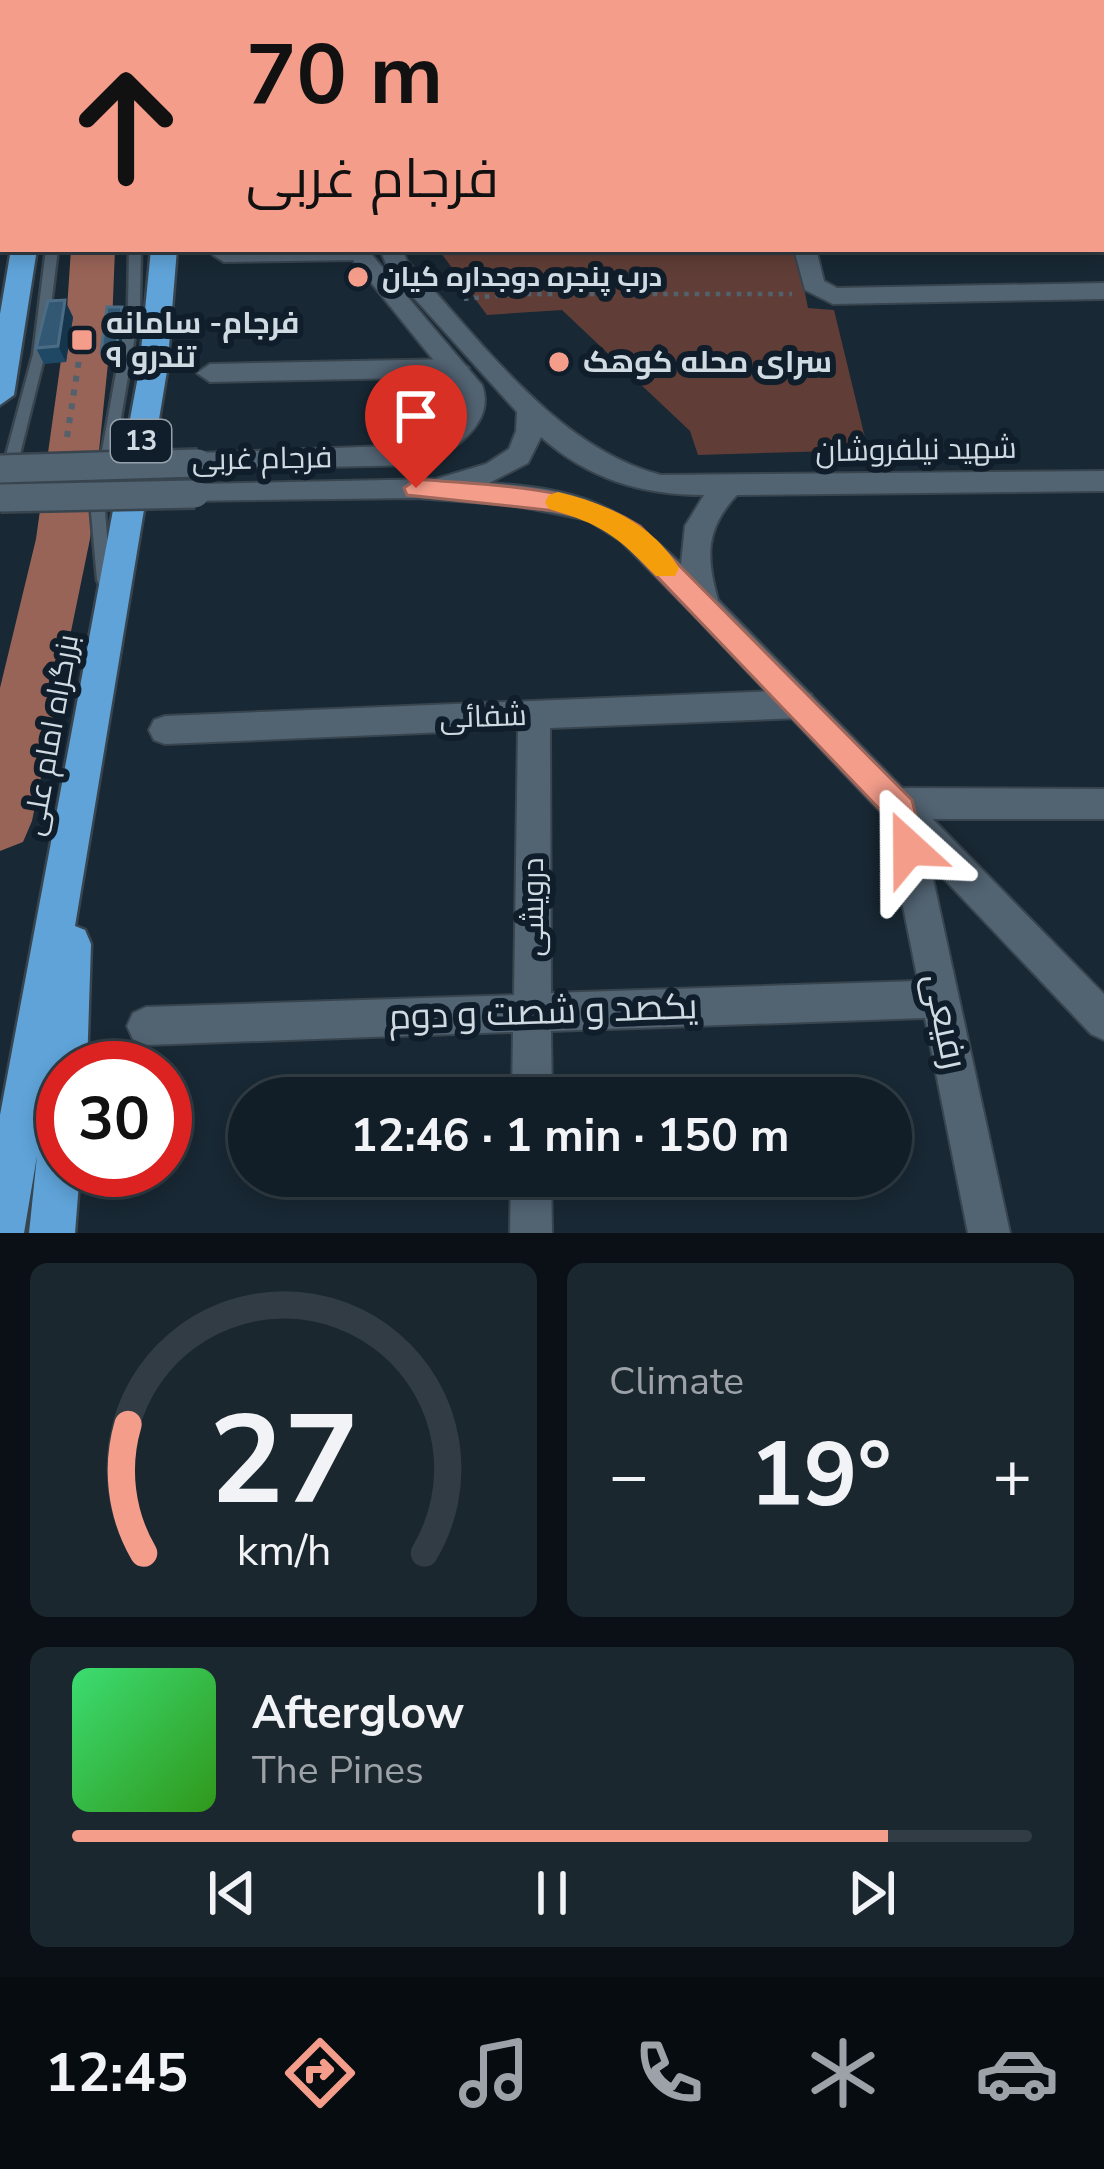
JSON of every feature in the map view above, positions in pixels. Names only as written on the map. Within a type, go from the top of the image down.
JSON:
[{"type":"highway","points":[[0,395],[24,252]]},
{"type":"highway","name":"بزرگراه امام علی","points":[[1,1233],[153,371],[164,252]]},
{"type":"highway","points":[[67,1041],[75,823]]},
{"type":"highway","points":[[52,1233],[55,1197]]},
{"type":"main road","points":[[224,256],[330,252]]},
{"type":"main road","points":[[357,252],[456,368]]},
{"type":"main road","name":"شهید نیلفروشان","points":[[392,252],[396,264],[529,413],[576,454],[617,476],[661,485],[1104,481]]},
{"type":"main road","points":[[806,252],[813,285],[824,293],[1104,291]]},
{"type":"main road","name":"فرجام غربی","points":[[0,469],[416,455],[441,445],[473,410],[473,391],[456,368]]},
{"type":"main road","points":[[210,373],[456,368]]},
{"type":"main road","points":[[416,488],[500,469],[524,454],[532,437],[529,413]]},
{"type":"main road","points":[[704,605],[694,568],[693,532],[729,485]]},
{"type":"main road","name":"فرجام غربی","points":[[0,500],[416,488],[512,495],[596,511],[631,533],[704,605],[1104,1022]]},
{"type":"main road","name":"شفائی","points":[[165,730],[800,704]]},
{"type":"main road","name":"درویشی","points":[[532,1077],[534,715]]},
{"type":"main road","points":[[896,806],[1104,804]]},
{"type":"main road","name":"رفیعی","points":[[896,806],[989,1233]]},
{"type":"main road","name":"یکصد و شصت و دوم","points":[[146,1027],[940,999]]},
{"type":"main road","points":[[531,1197],[531,1233]]},
{"type":"lane","points":[[0,500],[39,354],[52,252]]},
{"type":"lane","points":[[109,631],[98,512],[134,306],[135,252]]},
{"type":"path","points":[[431,302],[512,294],[824,293]]},
{"type":"path","points":[[71,420],[82,340]]},
{"type":"shaded area","points":[[440,252],[797,252],[808,308],[834,310],[868,450],[698,455],[690,431],[562,310],[487,315]]},
{"type":"building","points":[[65,300],[58,346],[36,348],[48,301]]},
{"type":"building","points":[[107,307],[122,307],[116,351],[101,352]]},
{"type":"waterway","points":[[0,821],[63,539],[89,324],[93,252]]},
{"type":"slow traffic","points":[[558,502],[596,511],[631,533],[665,568]]},
{"type":"place","name":"درب پنجره دوجداره کیان","points":[[358,277]]},
{"type":"place","name":"فرجام- سامانه ۹ تندرو","points":[[82,340]]},
{"type":"place","name":"سرای محله کوهک","points":[[559,362]]},
{"type":"route","points":[[416,488],[556,501],[596,511],[631,533],[901,810],[909,848]]}]
